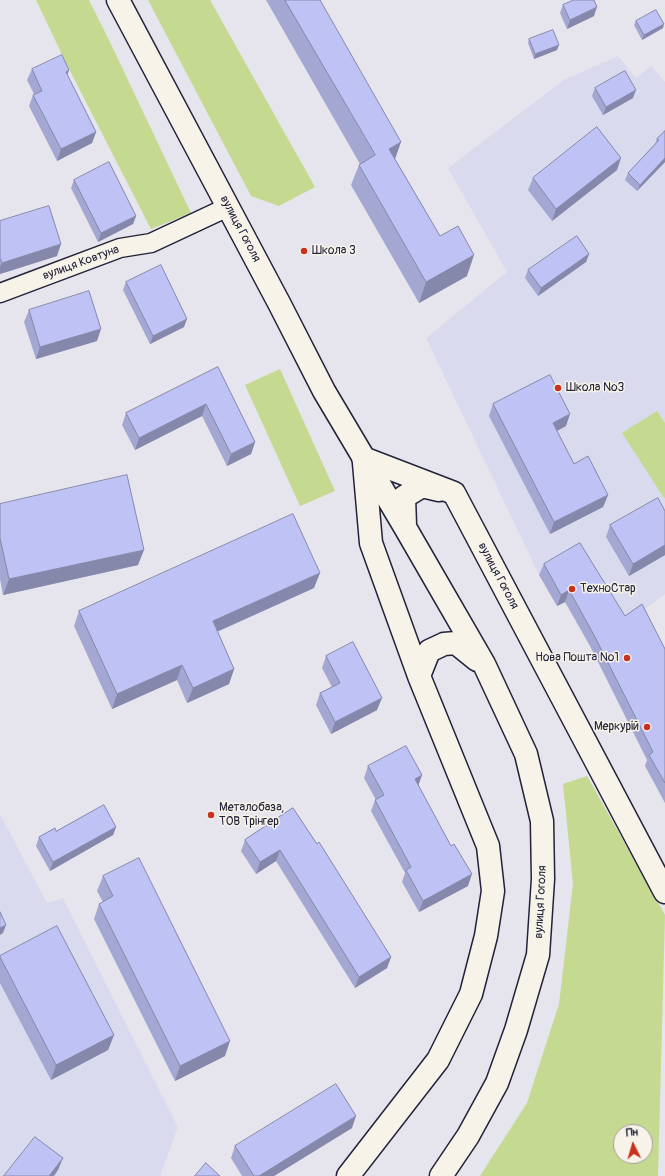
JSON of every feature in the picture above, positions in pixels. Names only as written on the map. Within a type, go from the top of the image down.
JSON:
[{"type":"street","name":"вулиця Гоголя","points":[[118,0],[279,303],[324,392],[406,529],[484,664],[526,754],[542,820],[543,879],[538,955],[516,1030],[498,1083],[468,1136],[442,1176]]},
{"type":"street","name":"вулиця Ковтуна","points":[[0,294],[120,248],[151,243],[228,207]]},
{"type":"street","name":"вулиця Гоголя","points":[[363,458],[371,543],[419,676]]},
{"type":"street","points":[[363,458],[454,493]]},
{"type":"street","name":"вулиця Гоголя","points":[[406,529],[404,497],[422,486],[454,493],[665,892]]},
{"type":"street","name":"вулиця Гоголя","points":[[419,676],[429,651],[444,644],[456,643],[484,664]]},
{"type":"street","points":[[348,1176],[438,1060],[471,994],[486,936],[493,891],[488,846],[419,676]]},
{"type":"shaded area","name":"Школа №3","points":[[618,56],[636,78],[651,66],[665,82],[665,594],[621,627],[576,555],[539,575],[426,338],[507,272],[448,168],[564,80]]},
{"type":"shaded area","points":[[0,814],[47,903],[63,898],[178,1127],[160,1176],[0,1176]]},
{"type":"green space","points":[[36,0],[89,0],[191,213],[151,229],[67,65]]},
{"type":"green space","points":[[148,0],[210,0],[315,187],[279,206],[251,196]]},
{"type":"green space","points":[[280,369],[335,491],[300,506],[245,385]]},
{"type":"green space","points":[[657,411],[665,423],[665,498],[622,433]]},
{"type":"green space","points":[[587,776],[665,915],[658,1176],[480,1176],[527,1103],[559,1004],[573,884],[563,784]]},
{"type":"building","points":[[285,0],[320,0],[401,142],[389,149],[440,236],[458,226],[474,255],[426,282],[359,165],[375,155]]},
{"type":"building","points":[[574,0],[594,0],[597,7],[570,20],[563,5]]},
{"type":"building","points":[[656,10],[664,24],[644,35],[636,21]]},
{"type":"building","points":[[553,30],[559,45],[535,54],[529,39]]},
{"type":"building","points":[[62,55],[69,70],[66,72],[96,132],[61,149],[33,95],[42,91],[32,69]]},
{"type":"building","points":[[625,71],[636,90],[606,107],[595,88]]},
{"type":"building","points":[[597,127],[621,158],[556,209],[533,178]]},
{"type":"building","points":[[665,131],[665,158],[640,185],[628,173],[659,140],[657,139]]},
{"type":"building","points":[[109,162],[136,216],[101,233],[74,180]]},
{"type":"building","points":[[49,206],[61,244],[2,263],[0,258],[0,221]]},
{"type":"building","points":[[577,236],[589,254],[541,288],[528,270]]},
{"type":"building","points":[[161,265],[187,319],[153,336],[126,282]]},
{"type":"building","points":[[89,291],[101,329],[40,347],[29,310]]},
{"type":"building","points":[[218,367],[255,442],[231,454],[206,404],[139,438],[126,413]]},
{"type":"building","points":[[550,375],[570,414],[553,423],[574,464],[588,456],[608,495],[554,522],[493,404]]},
{"type":"building","points":[[127,475],[144,550],[9,579],[0,538],[0,504]]},
{"type":"building","points":[[658,498],[665,511],[665,545],[633,564],[610,525]]},
{"type":"building","points":[[293,514],[320,573],[213,621],[234,669],[193,688],[182,665],[117,694],[79,611]]},
{"type":"building","points":[[580,543],[625,616],[642,604],[665,649],[665,783],[649,755],[653,752],[594,635],[569,590],[561,595],[544,564]]},
{"type":"building","points":[[353,642],[382,698],[335,722],[320,693],[340,683],[326,656]]},
{"type":"building","points":[[406,746],[422,775],[415,779],[451,846],[454,844],[472,874],[423,901],[406,870],[411,867],[375,800],[384,795],[368,766]]},
{"type":"building","points":[[104,805],[116,827],[53,862],[39,837],[55,828],[56,831]]},
{"type":"building","points":[[293,808],[317,844],[319,842],[391,957],[359,977],[280,850],[260,862],[245,840]]},
{"type":"building","points":[[139,858],[230,1041],[180,1066],[99,904],[113,896],[103,876]]},
{"type":"building","points":[[0,912],[6,925],[0,928]]},
{"type":"building","points":[[57,926],[114,1035],[56,1065],[0,956]]},
{"type":"building","points":[[336,1084],[356,1116],[259,1176],[254,1176],[235,1146]]},
{"type":"building","points":[[35,1137],[63,1158],[49,1176],[4,1176]]},
{"type":"building","points":[[206,1163],[220,1176],[195,1176]]},
{"type":"place","name":"Школа 3","points":[[304,251]]},
{"type":"place","name":"Школа №3","points":[[558,388]]},
{"type":"place","name":"ТехноСтар","points":[[572,589]]},
{"type":"place","name":"Нова Пошта №1","points":[[627,658]]},
{"type":"place","name":"Меркурій","points":[[647,727]]},
{"type":"place","name":"Металобаза, ТОВ Трінгер","points":[[211,815]]}]
